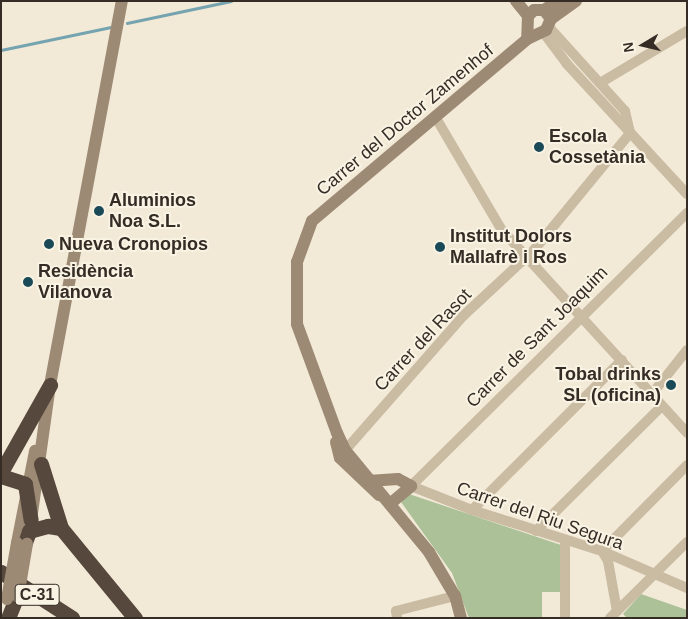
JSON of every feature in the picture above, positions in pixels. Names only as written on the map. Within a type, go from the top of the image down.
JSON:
[{"type":"highway","points":[[1,472],[50,385]]},
{"type":"highway","points":[[41,464],[61,528],[135,618]]},
{"type":"highway","points":[[1,476],[14,477],[27,490],[26,535],[7,570]]},
{"type":"highway","points":[[26,535],[48,526],[61,528]]},
{"type":"highway","name":"C-31","points":[[7,570],[72,618]]},
{"type":"highway","points":[[8,618],[14,596]]},
{"type":"street","points":[[26,535],[27,490],[46,408],[122,1]]},
{"type":"street","points":[[516,1],[600,83],[625,111],[630,133]]},
{"type":"street","points":[[537,22],[558,1]]},
{"type":"street","points":[[537,22],[576,1]]},
{"type":"street","points":[[537,22],[630,133],[687,194]]},
{"type":"street","name":"Carrer del Doctor Zamenhof","points":[[342,454],[337,433],[294,309],[297,262],[307,228],[324,209],[436,118],[537,22]]},
{"type":"street","points":[[600,83],[667,40],[687,31]]},
{"type":"street","points":[[436,118],[500,229],[687,433]]},
{"type":"street","name":"Carrer del Rasot","points":[[342,454],[463,316],[525,257],[630,133]]},
{"type":"street","name":"Carrer de Sant Joaquim","points":[[411,486],[580,316],[687,212]]},
{"type":"street","points":[[652,394],[685,354]]},
{"type":"street","points":[[472,510],[622,360]]},
{"type":"street","points":[[536,531],[662,406]]},
{"type":"street","points":[[13,618],[14,596],[41,464],[46,408]]},
{"type":"street","points":[[342,454],[391,503],[429,552],[455,596],[461,618]]},
{"type":"street","points":[[613,615],[608,560],[602,551],[687,465]]},
{"type":"street","points":[[367,481],[398,480],[411,486],[391,503]]},
{"type":"street","name":"Carrer del Riu Segura","points":[[411,486],[472,510],[602,551],[653,575],[687,588]]},
{"type":"street","points":[[565,540],[565,618]]},
{"type":"street","points":[[613,615],[687,542]]},
{"type":"street","points":[[3,618],[14,596],[7,570]]},
{"type":"street","points":[[396,615],[455,596]]},
{"type":"green space","points":[[409,494],[561,545],[562,592],[542,592],[542,618],[469,618],[452,573],[401,502]]},
{"type":"green space","points":[[641,594],[687,610],[687,618],[627,618],[623,614]]},
{"type":"waterway","points":[[127,23],[231,1]]},
{"type":"waterway","points":[[1,50],[111,27]]},
{"type":"place","name":"Escola Cossetània","points":[[539,147]]},
{"type":"place","name":"Aluminios Noa S.L.","points":[[99,211]]},
{"type":"place","name":"Nueva Cronopios","points":[[49,244]]},
{"type":"place","name":"Institut Dolors Mallafrè i Ros","points":[[440,247]]},
{"type":"place","name":"Residència Vilanova","points":[[28,282]]},
{"type":"place","name":"Tobal drinks SL (oficina)","points":[[671,385]]}]
